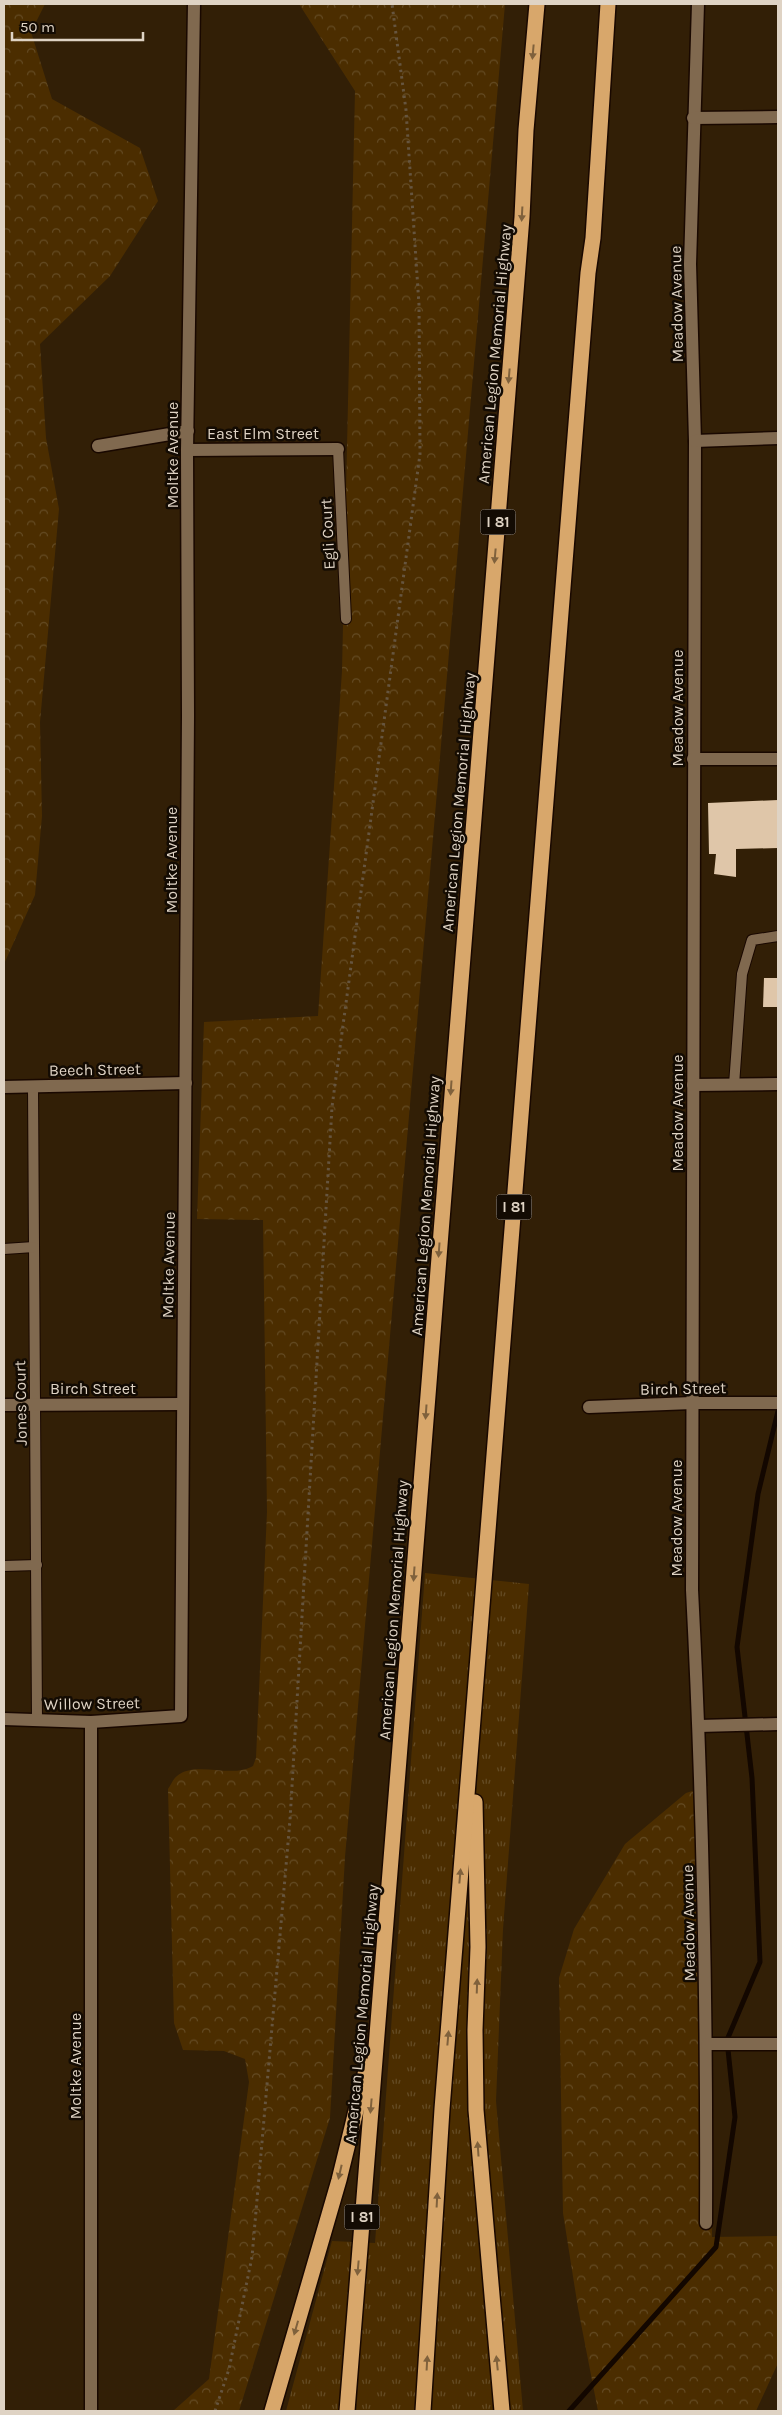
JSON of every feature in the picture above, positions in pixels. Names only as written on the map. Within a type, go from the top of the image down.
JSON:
[{"type":"highway","name":"American Legion Memorial Highway","points":[[347,2411],[522,227],[526,130],[537,4]]},
{"type":"highway","name":"I 81","points":[[424,2411],[442,2109],[588,273],[593,238],[608,4]]},
{"type":"highway","points":[[472,1729],[478,1947],[475,2030],[476,2110],[502,2411]]},
{"type":"highway","points":[[272,2411],[339,2180],[378,2023]]},
{"type":"street","name":"Moltke Avenue","points":[[181,1716],[186,1083],[187,450],[194,4]]},
{"type":"street","name":"Meadow Avenue","points":[[698,4],[690,264],[695,441],[692,1590],[699,1726],[707,2044],[706,2223]]},
{"type":"street","points":[[693,118],[778,117]]},
{"type":"street","name":"East Elm Street","points":[[98,446],[188,431]]},
{"type":"street","points":[[695,441],[778,438]]},
{"type":"street","name":"East Elm Street","points":[[187,450],[338,448]]},
{"type":"street","points":[[693,759],[778,759]]},
{"type":"street","name":"Beech Street","points":[[4,1087],[186,1083]]},
{"type":"street","points":[[693,1085],[778,1084]]},
{"type":"street","name":"Birch Street","points":[[589,1407],[692,1403],[778,1403]]},
{"type":"street","name":"Birch Street","points":[[4,1405],[182,1404]]},
{"type":"street","name":"Willow Street","points":[[4,1719],[91,1722],[181,1716]]},
{"type":"street","name":"Moltke Avenue","points":[[91,1722],[91,2411]]},
{"type":"street","points":[[699,1726],[778,1724]]},
{"type":"street","points":[[707,2044],[778,2044]]},
{"type":"lane","name":"Egli Court","points":[[338,448],[346,619]]},
{"type":"lane","points":[[734,1085],[742,974],[749,949],[752,940],[778,936]]},
{"type":"lane","name":"Jones Court","points":[[33,1087],[37,1719]]},
{"type":"lane","points":[[4,1249],[34,1247]]},
{"type":"lane","points":[[4,1566],[37,1565]]},
{"type":"path","points":[[215,2411],[229,2370],[252,2257],[290,1820],[332,1107],[420,454],[418,305],[406,110],[392,4]]},
{"type":"green space","points":[[4,4],[45,4],[31,32],[52,99],[140,148],[158,201],[110,276],[40,344],[46,438],[59,509],[40,722],[42,816],[35,895],[4,964]]},
{"type":"green space","points":[[299,4],[505,4],[345,1857],[330,2118],[239,2411],[173,2411],[209,2379],[249,2082],[245,2059],[224,2051],[183,2050],[174,2023],[168,1789],[176,1777],[185,1772],[203,1769],[244,1770],[253,1766],[256,1758],[267,1512],[263,1220],[197,1219],[204,1022],[318,1016],[342,671],[355,91]]},
{"type":"green space","points":[[425,1573],[529,1584],[503,1929],[496,2101],[523,2411],[286,2411],[332,2241],[375,2243]]},
{"type":"green space","points":[[708,1786],[712,2237],[778,2236],[778,2363],[756,2411],[598,2411],[578,2308],[563,2213],[559,1978],[574,1929],[625,1844],[686,1793]]},
{"type":"building","points":[[778,800],[778,848],[736,849],[736,877],[714,874],[716,854],[709,854],[708,803]]},
{"type":"building","points":[[764,978],[778,978],[778,1007],[763,1007]]},
{"type":"waterway","points":[[569,2411],[716,2247],[735,2117],[727,2040],[760,1962],[752,1778],[737,1647],[758,1494],[778,1411]]}]
